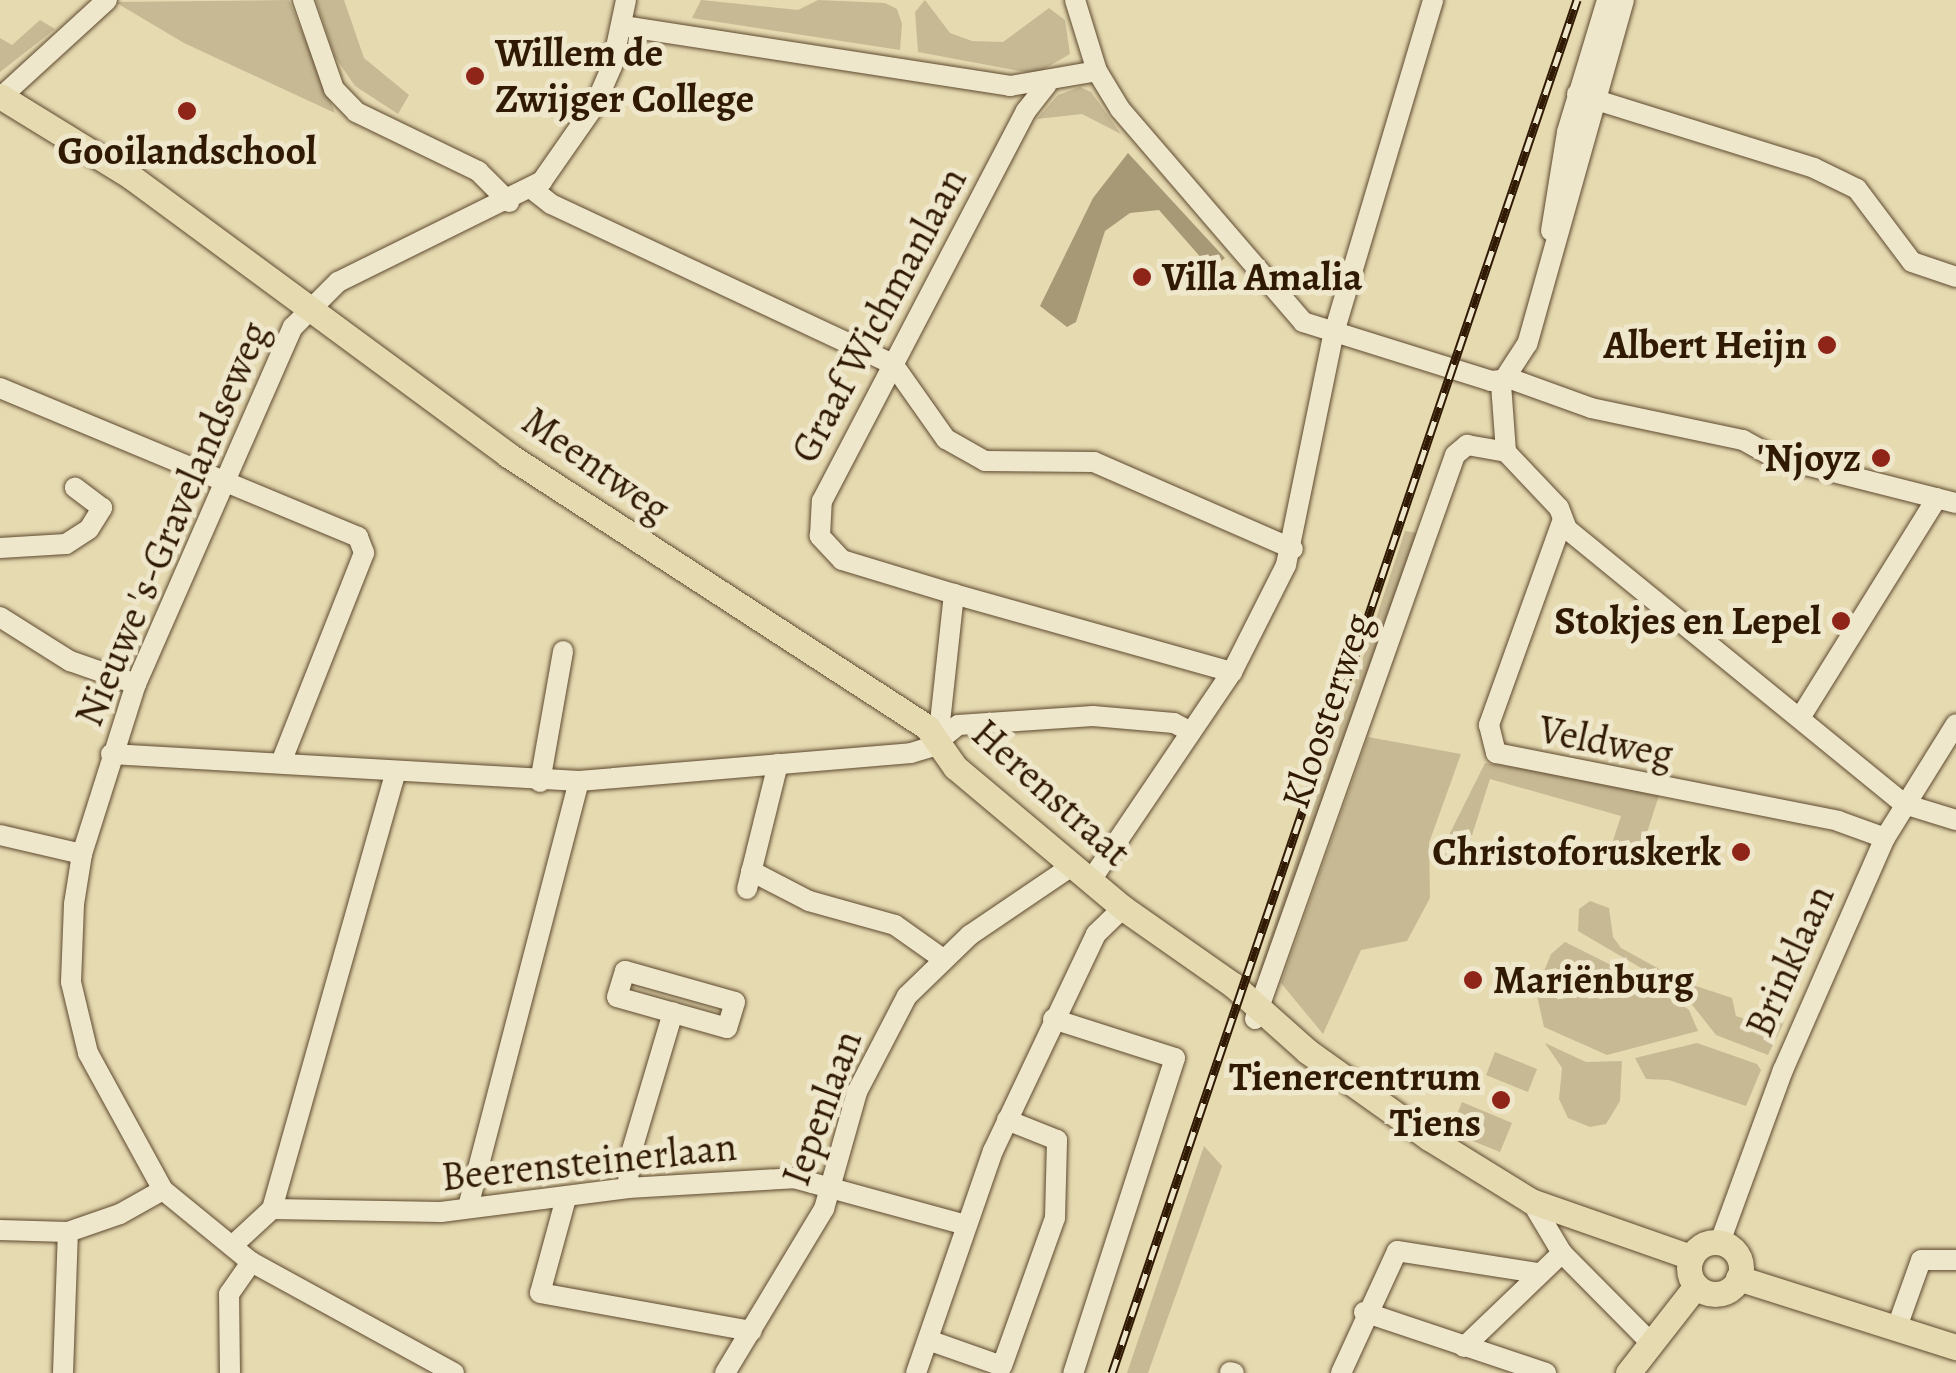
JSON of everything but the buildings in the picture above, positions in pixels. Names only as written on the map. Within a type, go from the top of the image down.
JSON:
[{"type":"main road","name":"Meentweg","points":[[1,97],[130,176],[508,455],[912,716],[938,741]]},
{"type":"main road","name":"Herenstraat","points":[[938,741],[955,767],[1196,965],[1205,981],[1259,1014],[1307,1051],[1532,1201],[1690,1257]]},
{"type":"main road","points":[[1720,1242],[1738,1256],[1738,1278],[1720,1294],[1696,1286],[1690,1257],[1703,1244],[1720,1242]]},
{"type":"main road","points":[[1738,1278],[1956,1347]]},
{"type":"main road","points":[[1628,1373],[1649,1341],[1696,1286]]},
{"type":"street","points":[[1,97],[107,0]]},
{"type":"street","points":[[303,0],[334,89],[356,112],[478,172],[509,202]]},
{"type":"street","name":"Nieuwe 's-Gravelandseweg","points":[[163,1190],[88,1053],[70,982],[82,854],[136,684],[279,351],[309,306],[386,255],[532,189],[596,105],[623,26],[626,0]]},
{"type":"street","points":[[1082,873],[1191,732],[1268,612],[1292,549],[1306,494],[1333,336],[1433,0]]},
{"type":"street","points":[[1506,452],[1504,378],[1517,352],[1527,344],[1571,204],[1585,97],[1607,0]]},
{"type":"street","points":[[1585,97],[1624,0]]},
{"type":"street","points":[[1081,3],[1097,70],[1147,146],[1292,312],[1333,336],[1491,381],[1504,378],[1591,408],[1743,440],[1774,457],[1946,500],[1800,718]]},
{"type":"street","points":[[623,26],[1010,86],[1047,84],[1097,70]]},
{"type":"street","name":"Graaf Wichmanlaan","points":[[1047,84],[1026,111],[822,501],[820,536],[842,560],[1232,672]]},
{"type":"street","points":[[1585,97],[1814,168],[1857,189],[1912,262],[1956,276]]},
{"type":"street","points":[[532,189],[551,204],[893,364],[946,439],[985,460],[1094,462],[1292,549]]},
{"type":"street","points":[[0,388],[358,537],[364,553],[281,763]]},
{"type":"street","name":"Kloosterweg","points":[[1259,1014],[1454,455],[1467,444],[1482,444],[1503,430]]},
{"type":"street","points":[[1482,444],[1506,452],[1558,508],[1562,522],[1904,804],[1956,820]]},
{"type":"street","points":[[0,548],[66,544],[89,529],[102,508],[75,488]]},
{"type":"street","name":"Veldweg","points":[[1562,522],[1489,725],[1496,753],[1838,820],[1885,838]]},
{"type":"street","points":[[938,741],[954,594]]},
{"type":"street","points":[[0,618],[70,661],[136,684]]},
{"type":"street","points":[[540,782],[563,651]]},
{"type":"street","points":[[938,741],[958,725],[1094,716],[1174,723],[1191,732]]},
{"type":"street","name":"Brinklaan","points":[[1720,1242],[1784,1070],[1885,838],[1956,724]]},
{"type":"street","name":"Herenstraat","points":[[111,754],[540,782],[911,753],[938,741]]},
{"type":"street","points":[[778,764],[749,880],[895,925],[943,959]]},
{"type":"street","points":[[232,1246],[272,1209],[394,773]]},
{"type":"street","points":[[468,1207],[579,781]]},
{"type":"street","points":[[0,834],[82,854]]},
{"type":"street","name":"Iepenlaan","points":[[725,1373],[806,1247],[831,1186],[857,1092],[884,1034],[943,959],[1082,873]]},
{"type":"street","points":[[916,1373],[962,1224],[1007,1120],[1096,934],[1123,908]]},
{"type":"street","points":[[625,971],[734,1002],[726,1028],[672,1012],[616,996],[625,971]]},
{"type":"street","points":[[628,1188],[629,1160],[672,1012]]},
{"type":"street","points":[[1054,1018],[1176,1058],[1072,1373]]},
{"type":"street","points":[[928,1340],[1002,1366],[1055,1218],[1058,1140],[1007,1120]]},
{"type":"street","name":"Beerensteinerlaan","points":[[272,1209],[363,1215],[566,1198],[628,1188],[794,1178],[962,1224]]},
{"type":"street","points":[[0,1230],[68,1232],[120,1214],[163,1190],[251,1262],[454,1373]]},
{"type":"street","points":[[566,1198],[540,1293],[752,1331]]},
{"type":"street","name":"Herenstraat","points":[[1532,1201],[1562,1252],[1649,1341]]},
{"type":"street","points":[[63,1373],[68,1232]]},
{"type":"street","points":[[1341,1373],[1364,1312],[1396,1251],[1538,1272]]},
{"type":"street","points":[[1464,1347],[1562,1252]]},
{"type":"street","points":[[1896,1330],[1921,1260],[1956,1260]]},
{"type":"street","points":[[230,1373],[229,1294],[251,1262]]},
{"type":"street","points":[[1364,1312],[1546,1373]]},
{"type":"shaded area","points":[[289,0],[335,113],[184,43],[115,2]]},
{"type":"shaded area","points":[[316,0],[344,0],[364,58],[409,95],[398,114],[355,86],[335,57]]},
{"type":"shaded area","points":[[701,0],[798,10],[818,0],[885,3],[897,9],[902,24],[900,50],[692,18]]},
{"type":"shaded area","points":[[925,0],[950,33],[972,41],[1003,42],[1049,8],[1065,20],[1070,54],[1041,71],[1025,72],[918,52],[915,12]]},
{"type":"shaded area","points":[[40,20],[55,29],[0,72],[0,38],[12,45]]},
{"type":"shaded area","points":[[1080,87],[1091,92],[1121,134],[1082,114],[1037,119],[1058,95]]},
{"type":"shaded area","points":[[1128,153],[1225,258],[1211,269],[1159,210],[1130,213],[1105,231],[1076,322],[1067,327],[1040,306],[1093,198]]},
{"type":"shaded area","points":[[1405,531],[1418,533],[1265,984],[1258,974]]},
{"type":"shaded area","points":[[1368,737],[1461,754],[1429,843],[1430,898],[1407,941],[1361,950],[1323,1034],[1281,983]]},
{"type":"shaded area","points":[[1485,763],[1661,789],[1635,870],[1607,859],[1621,816],[1490,779],[1465,857],[1453,868],[1446,865],[1445,843]]},
{"type":"shaded area","points":[[1590,901],[1609,908],[1613,937],[1621,948],[1681,981],[1732,998],[1736,1016],[1745,1019],[1757,1011],[1784,1022],[1768,1055],[1716,1035],[1682,992],[1578,931],[1579,909]]},
{"type":"shaded area","points":[[1565,942],[1665,992],[1689,1010],[1698,1031],[1607,1055],[1544,1027],[1536,991],[1551,954]]},
{"type":"shaded area","points":[[1545,1043],[1586,1062],[1622,1061],[1620,1101],[1606,1124],[1590,1127],[1568,1118],[1559,1099],[1562,1068]]},
{"type":"shaded area","points":[[1697,1043],[1757,1064],[1761,1070],[1746,1106],[1669,1080],[1646,1079],[1635,1058]]},
{"type":"shaded area","points":[[1495,1052],[1537,1069],[1528,1092],[1486,1075]]},
{"type":"shaded area","points":[[1462,1102],[1512,1123],[1500,1152],[1450,1132]]},
{"type":"shaded area","points":[[1204,1146],[1222,1166],[1148,1373],[1127,1373]]},
{"type":"railway","points":[[1112,1373],[1577,0]]},
{"type":"place","name":"Willem de Zwijger College","points":[[475,76]]},
{"type":"place","name":"Gooilandschool","points":[[187,111]]},
{"type":"place","name":"Villa Amalia","points":[[1142,277]]},
{"type":"place","name":"Albert Heijn","points":[[1827,345]]},
{"type":"place","name":"'Njoyz","points":[[1881,458]]},
{"type":"place","name":"Stokjes en Lepel","points":[[1841,621]]},
{"type":"place","name":"Christoforuskerk","points":[[1741,852]]},
{"type":"place","name":"Mariënburg","points":[[1473,980]]},
{"type":"place","name":"Tienercentrum Tiens","points":[[1501,1100]]}]
